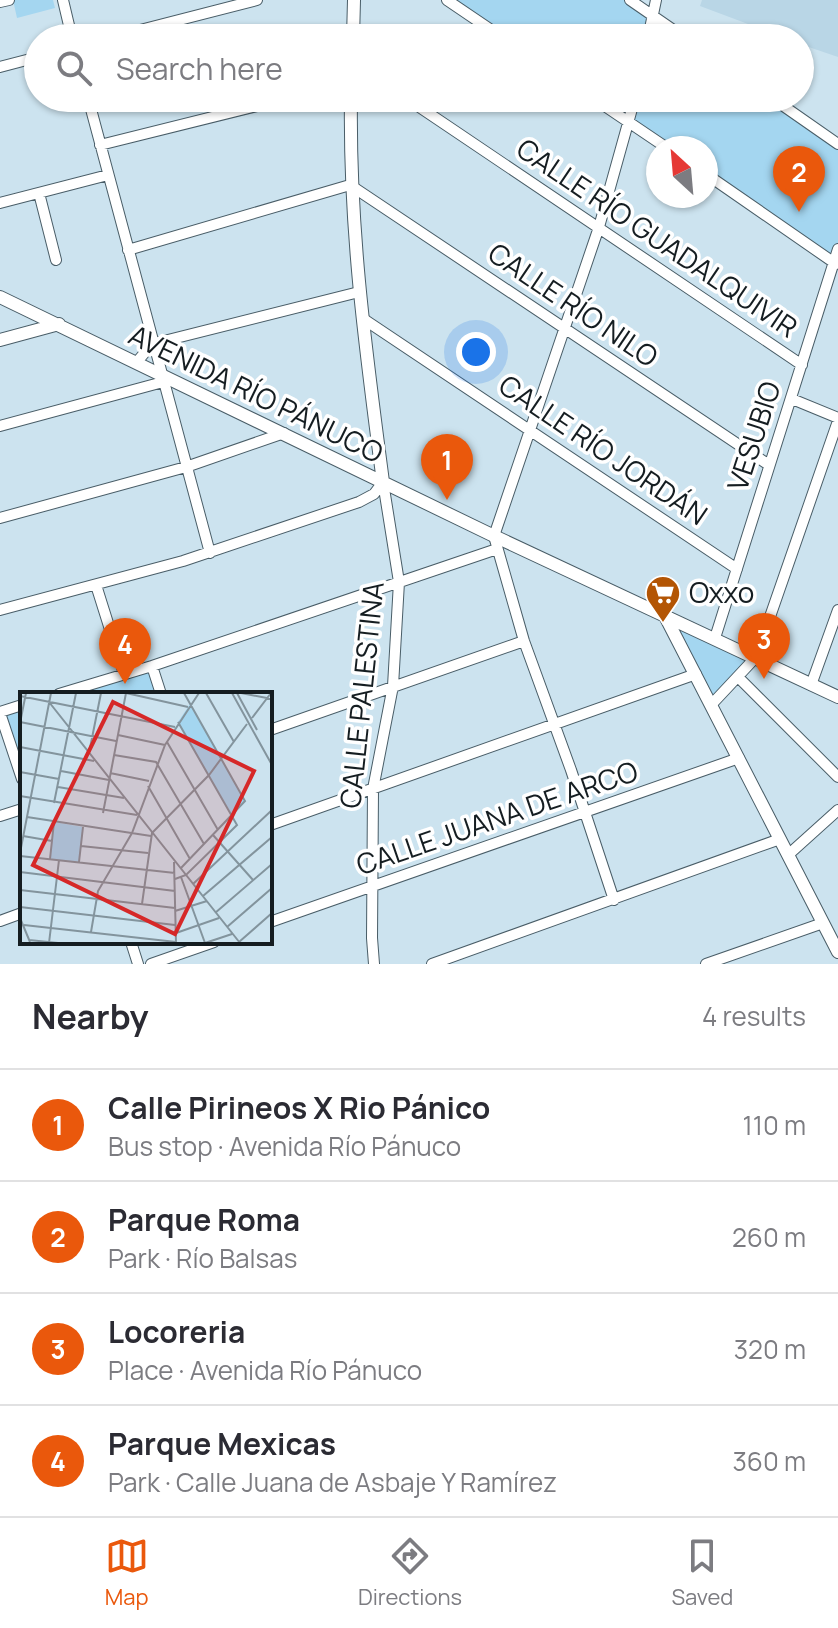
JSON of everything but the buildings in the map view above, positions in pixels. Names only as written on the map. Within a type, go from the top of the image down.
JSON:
[{"type":"street","points":[[0,2],[9,0]]},
{"type":"street","points":[[63,0],[69,24]]},
{"type":"street","points":[[164,24],[257,0]]},
{"type":"street","points":[[353,24],[354,0]]},
{"type":"street","points":[[447,0],[482,24]]},
{"type":"street","points":[[630,0],[665,24]]},
{"type":"street","points":[[651,24],[656,0]]},
{"type":"street","points":[[0,67],[24,61]]},
{"type":"street","points":[[92,112],[210,553]]},
{"type":"street","points":[[100,145],[233,112]]},
{"type":"street","name":"CALLE PALESTINA","points":[[351,112],[350,185],[359,292],[399,582],[393,686],[373,789],[374,964]]},
{"type":"street","name":"CALLE RÍO GUADALQUIVIR","points":[[427,112],[802,365]]},
{"type":"street","points":[[614,112],[649,136]]},
{"type":"street","points":[[614,900],[524,641],[496,542],[599,227],[632,112]]},
{"type":"street","points":[[792,112],[838,144]]},
{"type":"street","points":[[0,203],[108,175]]},
{"type":"street","points":[[718,182],[836,264]]},
{"type":"street","points":[[128,250],[350,185]]},
{"type":"street","name":"CALLE RÍO NILO","points":[[350,185],[769,465]]},
{"type":"street","points":[[39,193],[56,260]]},
{"type":"street","name":"VESUBIO","points":[[715,638],[836,264],[838,249]]},
{"type":"street","points":[[136,363],[152,344],[359,292]]},
{"type":"street","name":"AVENIDA RÍO PÁNUCO","points":[[1,295],[162,379],[284,433],[496,542],[715,638],[838,697]]},
{"type":"street","name":"CALLE RÍO JORDÁN","points":[[362,318],[737,569]]},
{"type":"street","points":[[0,340],[59,324]]},
{"type":"street","points":[[0,426],[162,379]]},
{"type":"street","points":[[712,704],[756,657],[838,420],[792,399]]},
{"type":"street","points":[[0,518],[186,467],[284,433]]},
{"type":"street","points":[[0,610],[210,553],[359,502],[374,494],[383,482]]},
{"type":"street","points":[[66,692],[152,666],[399,582],[496,542]]},
{"type":"street","points":[[96,585],[124,674]]},
{"type":"street","points":[[811,685],[838,610]]},
{"type":"street","points":[[665,616],[838,952]]},
{"type":"street","points":[[272,729],[524,641]]},
{"type":"street","points":[[152,666],[160,692]]},
{"type":"street","points":[[272,824],[696,674]]},
{"type":"street","points":[[738,677],[838,777]]},
{"type":"street","points":[[20,706],[0,712],[20,773]]},
{"type":"street","name":"CALLE JUANA DE ARCO","points":[[272,921],[739,758]]},
{"type":"street","points":[[0,816],[20,810]]},
{"type":"street","points":[[788,855],[838,810]]},
{"type":"street","points":[[432,964],[780,839]]},
{"type":"street","points":[[0,921],[20,914]]},
{"type":"street","points":[[706,964],[823,923]]},
{"type":"street","points":[[132,944],[138,964]]},
{"type":"street","points":[[151,964],[208,944]]},
{"type":"shaded area","points":[[13,0],[53,0],[55,8],[17,18]]},
{"type":"shaded area","points":[[447,0],[630,0],[665,24],[482,24]]},
{"type":"shaded area","points":[[702,0],[838,0],[838,57],[814,49],[814,24],[748,24],[700,6]]},
{"type":"shaded area","points":[[614,112],[791,112],[838,145],[838,249],[834,262],[718,183],[718,136],[649,136]]},
{"type":"shaded area","points":[[665,616],[756,657],[712,704]]},
{"type":"shaded area","points":[[152,666],[160,692],[66,692]]},
{"type":"shaded area","points":[[20,706],[20,771],[0,713]]},
{"type":"place","name":"Parque Roma","points":[[799,212]]},
{"type":"place","name":"Calle Pirineos X Rio Pánico","points":[[447,500]]},
{"type":"place","name":"Oxxo","points":[[663,624]]},
{"type":"place","name":"Locoreria","points":[[764,679]]},
{"type":"place","name":"Parque Mexicas","points":[[125,684]]}]
